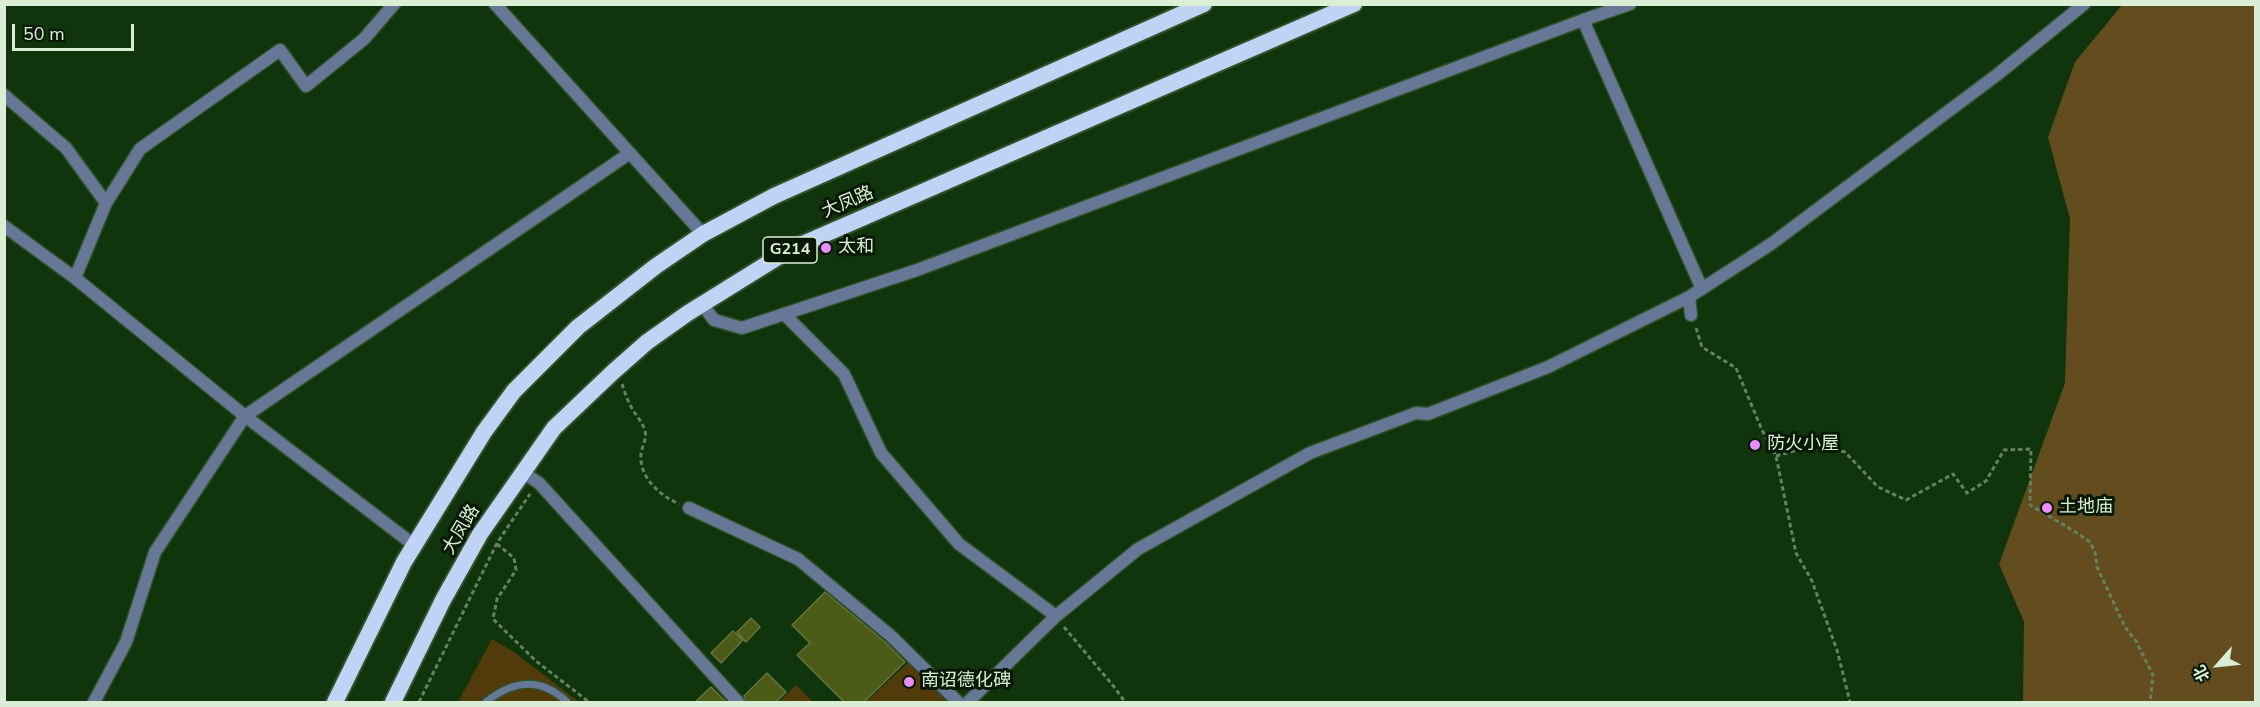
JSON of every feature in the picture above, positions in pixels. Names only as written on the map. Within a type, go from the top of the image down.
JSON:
[{"type":"highway","name":"大凤路","points":[[335,702],[414,545],[484,432],[514,391],[578,327],[656,266],[703,234],[774,196],[1204,4]]},
{"type":"highway","name":"大凤路","points":[[393,702],[443,600],[480,534],[522,472],[554,428],[647,342],[702,303],[791,249],[1354,4]]},
{"type":"street","points":[[75,278],[106,203],[140,149],[280,50],[306,86],[364,39],[394,4]]},
{"type":"street","points":[[495,4],[703,234]]},
{"type":"street","points":[[702,303],[714,320],[742,328],[917,270],[1630,4]]},
{"type":"street","points":[[968,702],[1056,616],[1138,549],[1310,453],[1416,413],[1428,414],[1548,367],[1689,297],[1789,230],[1998,74],[2084,4]]},
{"type":"street","points":[[1583,20],[1702,289]]},
{"type":"street","points":[[4,95],[66,148],[106,203]]},
{"type":"street","points":[[94,702],[126,642],[155,552],[245,416],[630,153]]},
{"type":"street","points":[[4,226],[75,278],[245,416],[414,545]]},
{"type":"street","points":[[1689,297],[1691,315]]},
{"type":"street","points":[[784,314],[844,374],[882,453],[959,544],[1056,616]]},
{"type":"street","points":[[522,472],[539,483],[738,702]]},
{"type":"street","points":[[688,508],[798,559],[891,636],[958,702]]},
{"type":"lane","points":[[486,702],[502,692],[526,684],[552,690],[567,702]]},
{"type":"path","points":[[1691,315],[1702,347],[1736,368],[1762,430],[1776,456],[1796,553],[1812,580],[1837,650],[1850,702]]},
{"type":"path","points":[[1776,456],[1815,445],[1845,452],[1878,487],[1906,500],[1953,474],[1967,493],[1986,481],[2004,450],[2031,448],[2030,505],[2090,542],[2095,552],[2097,567],[2125,627],[2136,641],[2153,675],[2150,702]]},
{"type":"path","points":[[480,534],[497,543],[514,558],[516,570],[496,599],[493,619],[536,661],[589,702]]},
{"type":"path","points":[[1056,616],[1125,702]]},
{"type":"shaded area","points":[[2122,5],[2255,5],[2255,702],[2023,702],[2024,622],[1999,564],[2065,383],[2070,219],[2048,137],[2075,62]]},
{"type":"shaded area","points":[[492,639],[514,652],[579,702],[458,702]]},
{"type":"shaded area","name":"南诏德化碑","points":[[910,661],[951,702],[866,702]]},
{"type":"shaded area","points":[[796,685],[813,702],[779,702]]},
{"type":"building","points":[[825,592],[885,642],[905,662],[864,702],[844,702],[797,655],[810,643],[792,625]]},
{"type":"building","points":[[751,618],[760,627],[746,642],[737,632]]},
{"type":"building","points":[[733,631],[743,640],[721,663],[711,653]]},
{"type":"building","points":[[767,673],[786,692],[776,702],[746,702],[744,696]]},
{"type":"building","points":[[711,687],[726,702],[695,702]]},
{"type":"place","name":"太和","points":[[826,248]]},
{"type":"place","name":"防火小屋","points":[[1755,445]]},
{"type":"place","name":"土地庙","points":[[2047,508]]},
{"type":"place","name":"南诏德化碑","points":[[909,682]]}]
